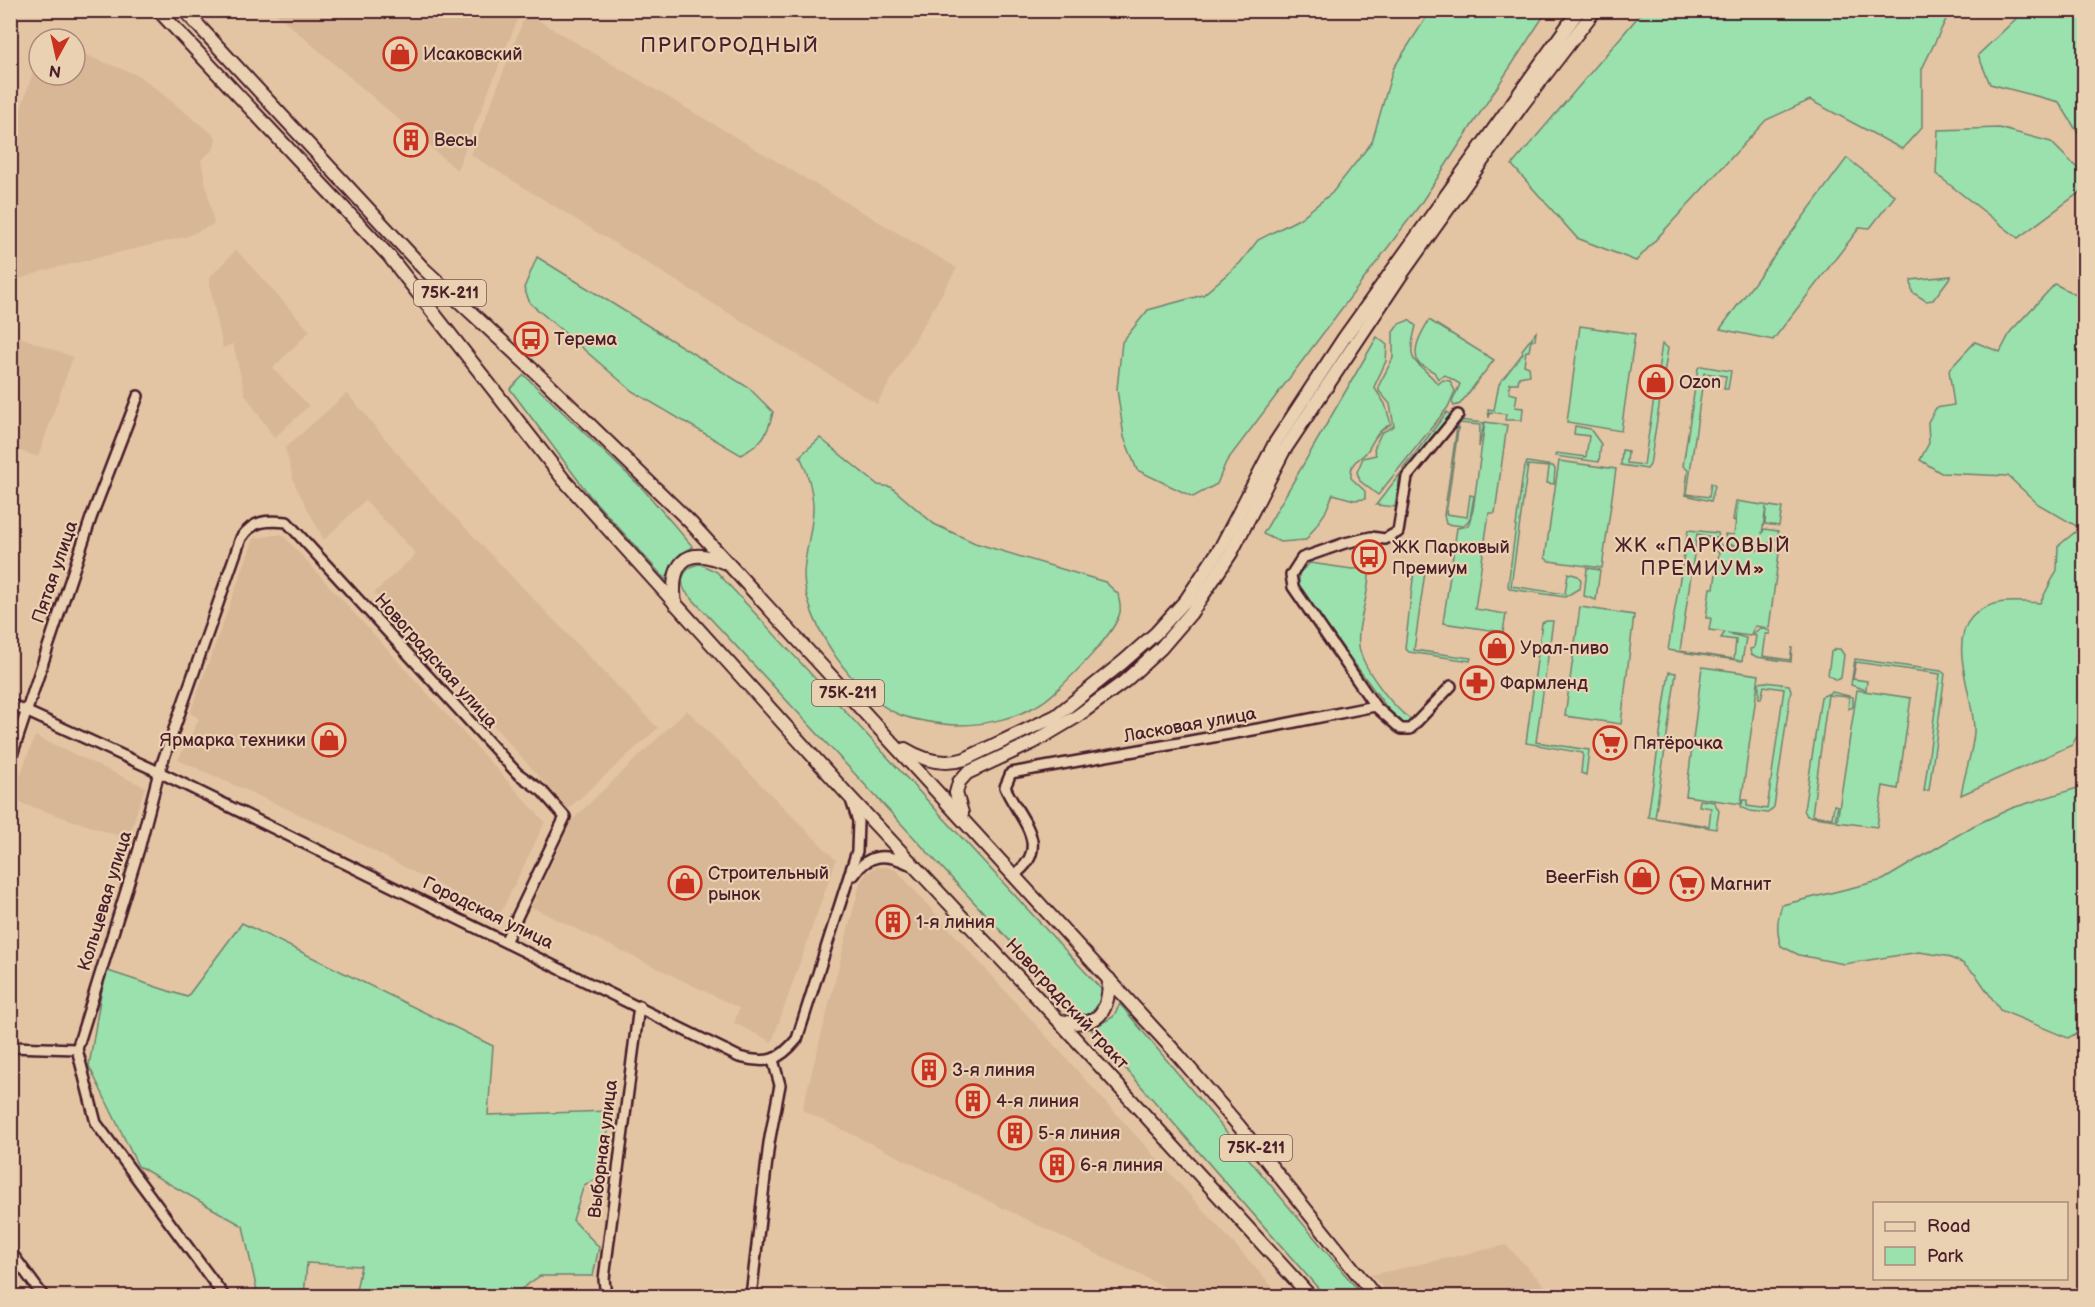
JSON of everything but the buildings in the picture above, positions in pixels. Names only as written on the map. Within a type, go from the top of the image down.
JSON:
[{"type":"main road","name":"Новоградский тракт","points":[[158,10],[389,256],[564,480],[675,604],[846,794],[1059,1021],[1310,1296]]},
{"type":"main road","name":"75К-211","points":[[184,10],[423,268],[547,383],[690,522],[729,564],[1109,979],[1239,1126],[1375,1296]]},
{"type":"main road","points":[[893,743],[928,760],[954,762],[965,759],[1056,716],[1156,633],[1186,600],[1221,547],[1275,443],[1344,338],[1579,10]]},
{"type":"main road","points":[[966,822],[956,793],[965,774],[1034,742],[1076,717],[1125,681],[1161,648],[1191,613],[1231,553],[1283,452],[1402,272],[1522,105],[1595,10]]},
{"type":"main road","points":[[675,604],[673,586],[676,571],[683,560],[695,555],[710,556],[729,564]]},
{"type":"main road","points":[[1059,1021],[1078,1025],[1094,1020],[1104,1010],[1109,995],[1109,979]]},
{"type":"street","name":"Пятая улица","points":[[10,761],[91,518],[138,396]]},
{"type":"street","points":[[1451,686],[1410,729],[1401,729],[1375,706],[1293,586],[1291,575],[1302,558],[1371,537],[1392,537],[1398,532],[1407,477],[1458,415]]},
{"type":"street","name":"Кольцевая улица","points":[[77,1049],[139,849],[159,772],[241,538],[249,526],[268,520],[287,522]]},
{"type":"street","name":"Новоградская улица","points":[[287,522],[517,773],[542,791],[565,817],[506,940]]},
{"type":"street","name":"Городская улица","points":[[10,704],[159,772],[506,940],[739,1057],[758,1062],[773,1060]]},
{"type":"street","name":"Ласковая улица","points":[[1014,875],[1028,862],[1032,831],[1014,807],[1005,787],[1011,773],[1375,706]]},
{"type":"street","points":[[751,1296],[769,1143],[780,1085],[773,1060],[786,1052],[797,1039],[849,882],[859,836],[854,807],[846,794]]},
{"type":"street","points":[[849,882],[859,867],[869,859],[882,856],[898,858],[914,866]]},
{"type":"street","name":"Выборная улица","points":[[606,1296],[604,1279],[639,1006]]},
{"type":"street","points":[[10,1047],[77,1049],[96,1123],[224,1296]]},
{"type":"street","points":[[10,1251],[43,1296]]},
{"type":"shaded area","points":[[273,11],[521,11],[457,170]]},
{"type":"shaded area","points":[[526,13],[957,268],[877,404],[471,155]]},
{"type":"shaded area","points":[[87,56],[140,76],[216,137],[214,149],[201,160],[214,224],[185,237],[46,270],[14,281],[10,280],[11,140],[28,87],[87,87]]},
{"type":"shaded area","points":[[236,250],[310,331],[273,368],[309,406],[274,438],[245,394],[233,344],[223,348],[210,288],[210,277]]},
{"type":"shaded area","points":[[20,337],[73,357],[38,457],[11,448],[11,362]]},
{"type":"shaded area","points":[[347,393],[425,486],[658,728],[568,809],[374,593],[416,554],[365,500],[324,540],[295,485],[285,448]]},
{"type":"shaded area","name":"Ярмарка техники","points":[[282,534],[545,822],[499,917],[332,829],[178,760],[199,719],[190,713],[254,538]]},
{"type":"shaded area","name":"Строительный рынок","points":[[687,710],[836,860],[772,1042],[734,1023],[739,1008],[531,907],[572,820]]},
{"type":"shaded area","points":[[35,736],[145,787],[128,839],[11,800]]},
{"type":"shaded area","points":[[876,867],[896,870],[1281,1296],[1183,1296],[802,1110],[860,883],[866,873]]},
{"type":"shaded area","points":[[1506,1245],[1547,1288],[1542,1296],[1391,1296],[1371,1275]]},
{"type":"green space","points":[[1431,10],[1547,11],[1419,206],[1226,462],[1217,484],[1193,497],[1137,470],[1124,437],[1117,389],[1122,342],[1148,310],[1203,295],[1240,263],[1258,240],[1299,219],[1332,193],[1372,142],[1393,69]]},
{"type":"green space","points":[[1643,11],[1950,11],[1922,69],[1922,127],[1902,149],[1810,100],[1766,120],[1636,261],[1577,238],[1512,165]]},
{"type":"green space","points":[[2018,11],[2084,11],[2084,143],[2059,102],[1990,84],[1978,55],[2019,16]]},
{"type":"green space","points":[[1999,128],[2051,142],[2084,175],[2084,189],[2018,238],[1936,174],[1938,130]]},
{"type":"green space","points":[[1847,158],[1895,196],[1870,228],[1860,227],[1773,340],[1720,329]]},
{"type":"green space","points":[[537,257],[749,388],[773,412],[763,438],[741,455],[632,391],[530,303],[524,288]]},
{"type":"green space","points":[[1951,276],[1933,300],[1926,301],[1912,292],[1911,280]]},
{"type":"green space","points":[[2055,284],[2084,299],[2084,724],[2072,745],[1961,795],[1974,732],[1962,656],[1965,628],[1979,611],[1995,604],[2040,603],[2057,570],[2058,546],[2080,528],[2038,504],[2008,476],[1941,473],[1920,460],[1929,443],[1928,422],[1936,408],[1954,405],[1949,370],[1975,342],[2000,352],[2011,331]]},
{"type":"green space","points":[[1409,320],[1416,326],[1412,349],[1415,360],[1438,384],[1443,380],[1450,381],[1455,391],[1448,407],[1378,495],[1360,481],[1357,472],[1363,458],[1376,455],[1374,449],[1381,433],[1394,426],[1390,404],[1379,391],[1379,385],[1393,358],[1393,332],[1399,324]]},
{"type":"green space","points":[[1429,320],[1494,360],[1460,404],[1454,406],[1452,402],[1460,384],[1445,375],[1438,379],[1434,372],[1418,363],[1416,357],[1420,336]]},
{"type":"green space","points":[[1580,326],[1635,334],[1621,431],[1567,422]]},
{"type":"green space","points":[[1536,332],[1535,340],[1531,340],[1529,351],[1526,351],[1524,365],[1529,367],[1530,375],[1519,377],[1518,383],[1510,383],[1509,393],[1517,395],[1515,407],[1523,408],[1522,420],[1505,420],[1506,414],[1490,412],[1489,418],[1488,409],[1494,410],[1499,384]]},
{"type":"green space","points":[[1377,337],[1387,345],[1386,361],[1374,387],[1385,404],[1391,424],[1379,432],[1365,454],[1352,467],[1351,478],[1365,491],[1365,499],[1354,500],[1333,494],[1325,513],[1306,540],[1280,542],[1263,534]]},
{"type":"green space","points":[[1662,344],[1668,348],[1650,465],[1647,469],[1621,465],[1622,450],[1628,451],[1627,463],[1644,465]]},
{"type":"green space","points":[[1701,366],[1731,371],[1728,389],[1724,389],[1726,376],[1704,373],[1687,494],[1709,497],[1711,483],[1715,486],[1711,501],[1685,495],[1688,470],[1683,466],[1698,368]]},
{"type":"green space","points":[[524,375],[643,489],[693,547],[675,560],[666,580],[590,496],[510,389]]},
{"type":"green space","points":[[1447,412],[1451,416],[1404,474],[1403,469]]},
{"type":"green space","points":[[1458,420],[1484,423],[1479,447],[1480,425],[1459,423],[1446,514],[1467,517],[1470,495],[1474,496],[1470,519],[1463,526],[1446,524],[1444,515]]},
{"type":"green space","points":[[1485,422],[1507,425],[1495,513],[1489,513],[1475,609],[1506,614],[1503,632],[1443,623],[1457,528],[1468,526],[1473,510]]},
{"type":"green space","points":[[1575,426],[1590,429],[1601,444],[1599,462],[1555,456],[1556,453],[1586,457],[1589,436],[1574,434]]},
{"type":"green space","points":[[820,438],[878,485],[891,487],[934,524],[975,543],[1105,582],[1118,594],[1120,612],[1117,621],[1092,654],[1054,693],[1043,702],[1017,715],[987,723],[943,724],[909,718],[882,705],[865,691],[835,656],[813,615],[807,595],[804,567],[813,504],[809,479],[800,456]]},
{"type":"green space","points":[[1559,461],[1616,469],[1602,568],[1549,561],[1545,558]]},
{"type":"green space","points":[[1527,462],[1553,466],[1555,469],[1554,484],[1547,483],[1549,467],[1528,465],[1511,586],[1565,594],[1568,573],[1578,576],[1581,580],[1580,588],[1565,597],[1510,589],[1508,586],[1523,473]]},
{"type":"green space","points":[[1400,474],[1395,507],[1376,505]]},
{"type":"green space","points":[[1736,501],[1782,508],[1779,526],[1765,524],[1766,507],[1762,534],[1764,529],[1778,531],[1779,537],[1760,549],[1727,544],[1725,534],[1734,535],[1738,503],[1735,521],[1733,520]]},
{"type":"green space","points":[[1688,530],[1718,533],[1720,545],[1765,551],[1773,546],[1779,553],[1769,628],[1755,626],[1750,636],[1727,633],[1746,638],[1742,661],[1668,650]],"holes":[[[1697,534],[1717,538],[1715,551],[1719,552],[1714,588],[1710,588],[1706,618],[1711,618],[1709,630],[1725,632],[1721,638],[1736,640],[1734,659],[1680,651]]]},
{"type":"green space","points":[[1310,563],[1352,569],[1369,568],[1359,637],[1361,655],[1380,687],[1412,720],[1409,725],[1401,724],[1396,720],[1299,588],[1299,573]]},
{"type":"green space","points":[[700,564],[717,572],[1102,990],[1104,998],[1097,1012],[1085,1015],[1076,1012],[685,591],[682,582],[685,573],[691,567]]},
{"type":"green space","points":[[1587,568],[1600,570],[1596,600],[1584,596]]},
{"type":"green space","points":[[1414,571],[1425,572],[1414,650],[1471,658],[1470,661],[1409,652],[1405,648]]},
{"type":"green space","points":[[1580,607],[1634,615],[1621,724],[1565,716]]},
{"type":"green space","points":[[1553,621],[1536,742],[1589,750],[1586,775],[1581,773],[1583,753],[1526,743],[1542,623]]},
{"type":"green space","points":[[1760,628],[1770,631],[1770,634],[1766,634],[1763,656],[1790,660],[1792,647],[1791,662],[1751,654],[1750,649],[1754,648],[1756,636],[1752,635]]},
{"type":"green space","points":[[1840,649],[1844,655],[1841,678],[1836,680],[1828,675],[1831,652]]},
{"type":"green space","points":[[1855,659],[1941,671],[1945,674],[1929,790],[1924,791],[1940,674],[1856,662],[1853,679],[1867,681],[1866,690],[1851,685]]},
{"type":"green space","points":[[1702,667],[1759,675],[1741,804],[1686,796]]},
{"type":"green space","points":[[1669,672],[1676,673],[1655,818],[1709,826],[1711,808],[1699,806],[1700,800],[1714,802],[1719,811],[1716,829],[1648,817]]},
{"type":"green space","points":[[1759,683],[1789,685],[1791,690],[1774,807],[1768,813],[1750,811],[1741,807],[1743,800],[1747,800],[1747,806],[1767,809],[1784,689],[1764,686],[1761,699],[1759,699]]},
{"type":"green space","points":[[1857,690],[1911,698],[1898,789],[1883,786],[1877,827],[1837,822]]},
{"type":"green space","points":[[1832,692],[1853,697],[1853,707],[1848,709],[1849,697],[1828,695],[1812,815],[1832,818],[1834,805],[1838,806],[1835,820],[1807,816],[1804,810],[1821,697]]},
{"type":"green space","points":[[2084,786],[2084,1029],[2068,1038],[2000,1010],[1976,975],[1962,963],[1946,956],[1919,952],[1844,964],[1799,955],[1781,946],[1778,925],[1782,905],[1883,880],[1973,826],[2012,808]]},
{"type":"green space","points":[[242,923],[493,1046],[488,1115],[610,1111],[603,1176],[584,1185],[573,1220],[599,1247],[593,1276],[540,1276],[511,1296],[424,1296],[390,1293],[390,1296],[355,1296],[361,1266],[307,1263],[304,1296],[258,1296],[243,1226],[138,1166],[89,1066],[105,970],[187,997]]},
{"type":"green space","points":[[1120,1004],[1363,1296],[1325,1296],[1091,1029],[1113,1017]]},
{"type":"place","name":"Исаковский","points":[[400,54]]},
{"type":"place","name":"Весы","points":[[411,140]]},
{"type":"place","name":"Терема","points":[[531,339]]},
{"type":"place","name":"Ozon","points":[[1656,382]]},
{"type":"place","name":"ЖК Парковый Премиум","points":[[1369,557]]},
{"type":"place","name":"Урал-пиво","points":[[1497,648]]},
{"type":"place","name":"Фармленд","points":[[1477,683]]},
{"type":"place","name":"Ярмарка техники","points":[[329,740]]},
{"type":"place","name":"Пятёрочка","points":[[1610,743]]},
{"type":"place","name":"BeerFish","points":[[1642,877]]},
{"type":"place","name":"Строительный рынок","points":[[685,883]]},
{"type":"place","name":"Магнит","points":[[1687,884]]},
{"type":"place","name":"1-я линия","points":[[893,922]]},
{"type":"place","name":"3-я линия","points":[[929,1070]]},
{"type":"place","name":"4-я линия","points":[[973,1101]]},
{"type":"place","name":"5-я линия","points":[[1015,1133]]},
{"type":"place","name":"6-я линия","points":[[1057,1165]]},
{"type":"district","name":"ПРИГОРОДНЫЙ","points":[[730,45]]},
{"type":"district","name":"ЖК «ПАРКОВЫЙ ПРЕМИУМ»","points":[[1703,558]]}]
